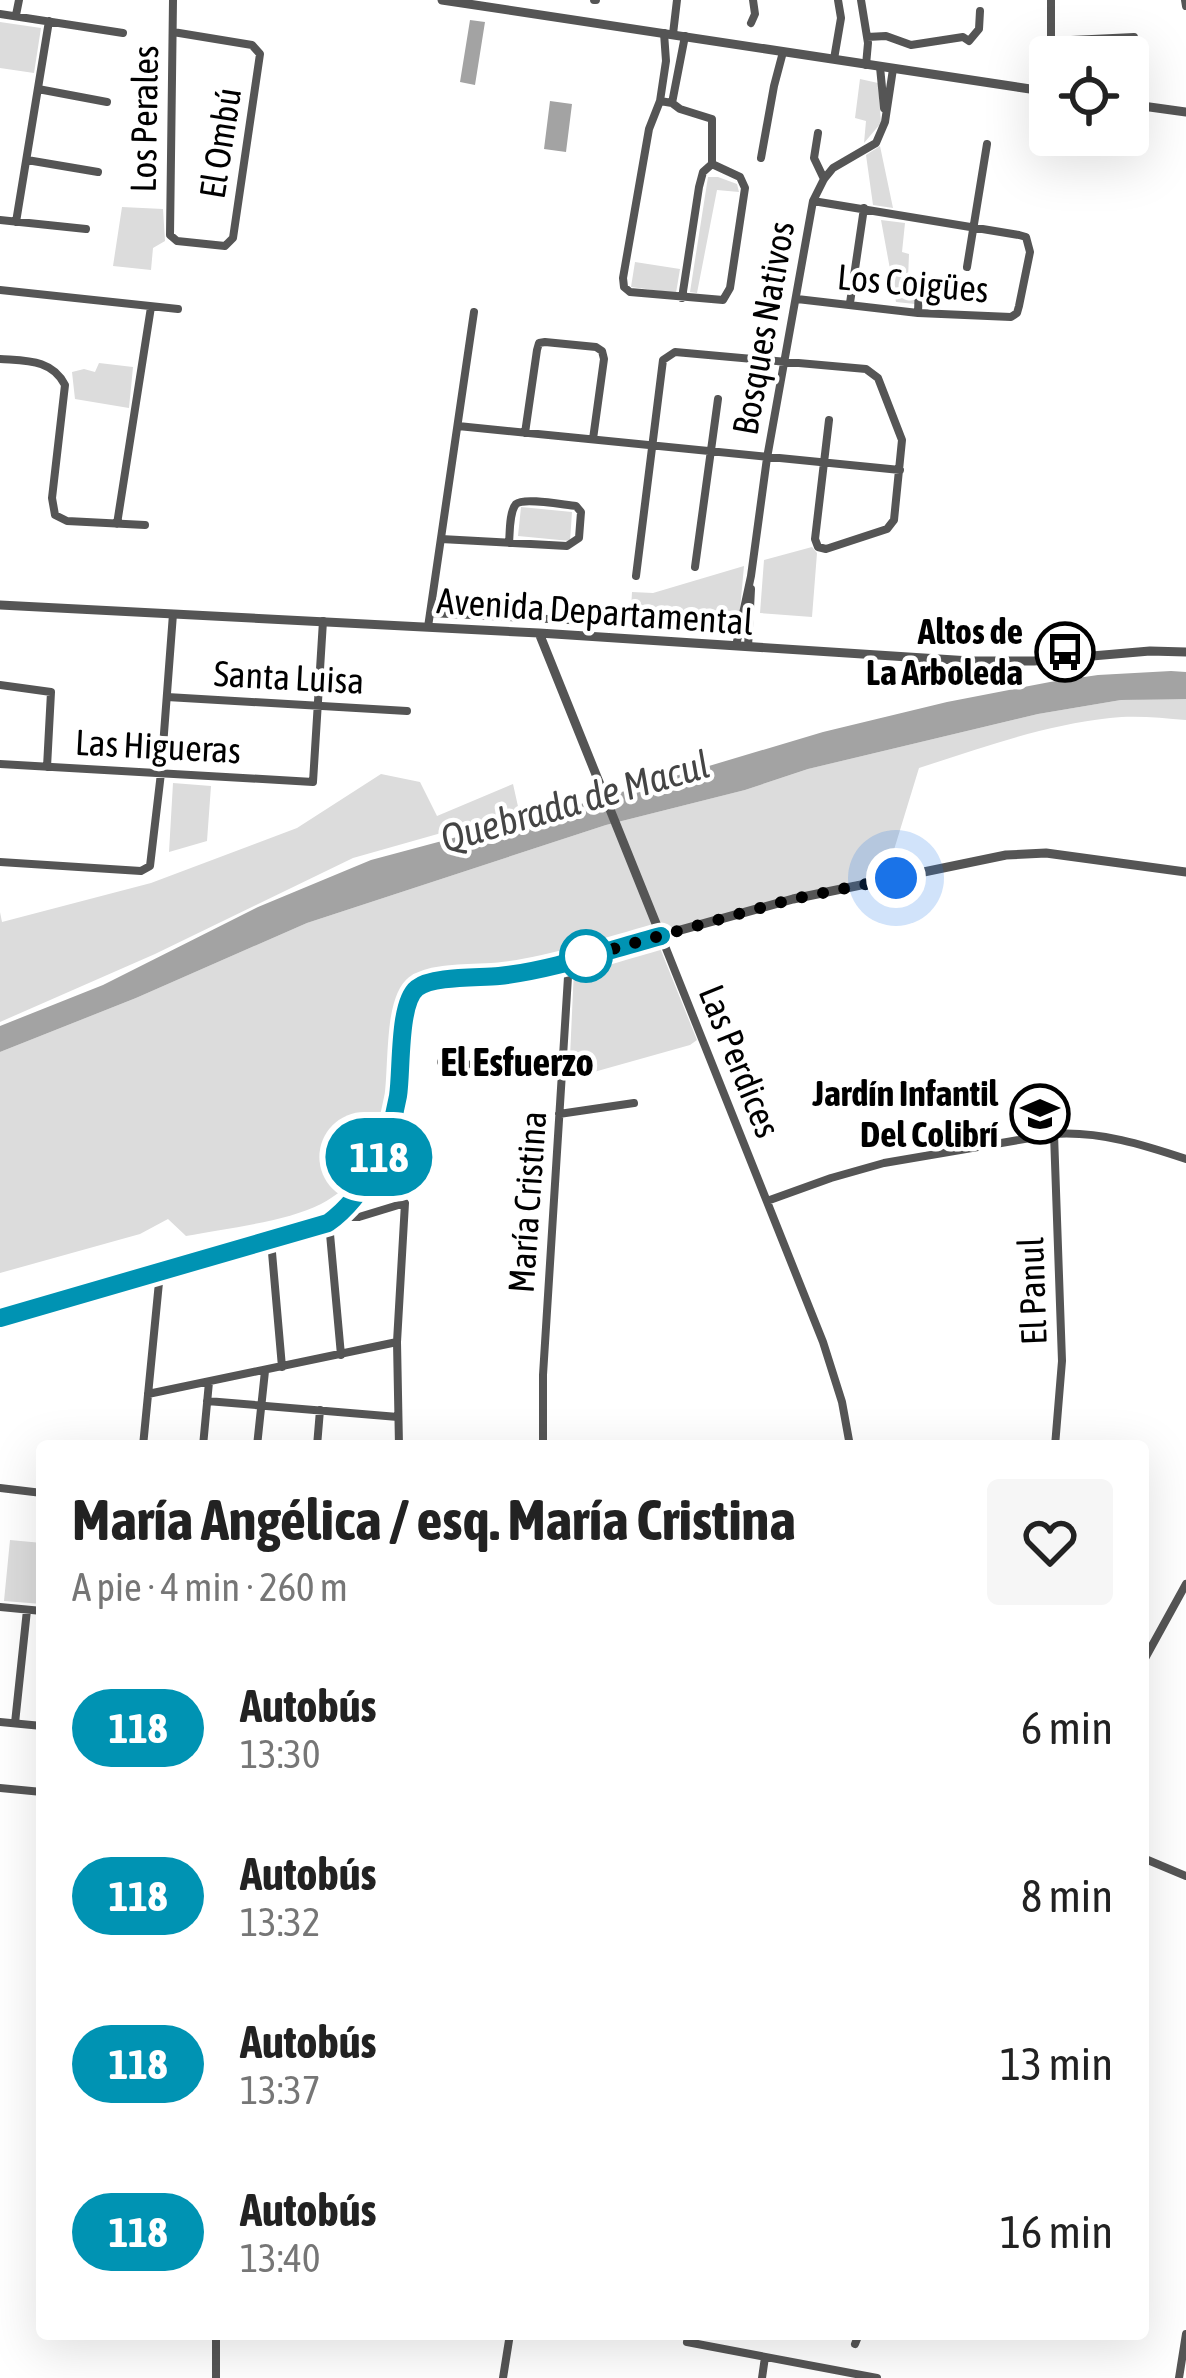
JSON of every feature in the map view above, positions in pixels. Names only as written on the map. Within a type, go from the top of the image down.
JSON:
[{"type":"street","points":[[8,0],[3,14],[123,33]]},
{"type":"street","points":[[16,16],[19,0]]},
{"type":"street","name":"Los Perales","points":[[173,0],[171,238],[230,244]]},
{"type":"street","points":[[446,0],[1029,89]]},
{"type":"street","points":[[672,103],[677,0]]},
{"type":"street","points":[[752,23],[753,0]]},
{"type":"street","points":[[834,59],[841,18],[838,0]]},
{"type":"street","points":[[861,0],[866,65]]},
{"type":"street","points":[[1050,36],[1051,0]]},
{"type":"street","points":[[867,37],[886,36],[911,45],[963,37],[968,41],[979,29],[980,11]]},
{"type":"street","points":[[16,222],[49,21]]},
{"type":"street","name":"El Ombú","points":[[173,32],[259,50],[230,244]]},
{"type":"street","points":[[674,34],[649,129],[622,283],[630,292],[718,302],[727,297],[745,188],[740,177],[712,164]]},
{"type":"street","points":[[761,158],[784,52]]},
{"type":"street","points":[[880,67],[885,122]]},
{"type":"street","points":[[885,122],[893,69]]},
{"type":"street","points":[[38,89],[107,102]]},
{"type":"street","points":[[660,101],[712,119],[712,164],[703,172],[699,187],[682,298]]},
{"type":"street","points":[[1149,107],[1186,112]]},
{"type":"street","name":"Bosques Nativos","points":[[742,646],[767,458],[813,201],[833,168],[876,143],[885,122]]},
{"type":"street","points":[[818,133],[814,158],[824,179]]},
{"type":"street","points":[[967,267],[987,144]]},
{"type":"street","points":[[27,160],[98,172]]},
{"type":"street","name":"Los Coigües","points":[[796,299],[1003,318],[1017,313],[1030,243],[1019,235],[813,201]]},
{"type":"street","points":[[850,303],[865,208]]},
{"type":"street","points":[[0,220],[86,229]]},
{"type":"street","points":[[917,313],[919,284]]},
{"type":"street","points":[[0,290],[178,309]]},
{"type":"street","points":[[117,524],[151,307]]},
{"type":"street","points":[[428,627],[474,312]]},
{"type":"street","points":[[525,433],[539,344],[596,347],[604,359],[593,439]]},
{"type":"street","points":[[636,576],[663,360],[668,355],[872,370],[902,440],[894,520],[887,529],[836,548],[818,547],[815,534],[829,420]]},
{"type":"street","points":[[0,359],[56,370],[65,385],[53,509],[60,519],[145,525]]},
{"type":"street","points":[[695,567],[718,399]]},
{"type":"street","points":[[458,426],[900,470]]},
{"type":"street","points":[[441,539],[509,543],[568,546],[580,534],[582,515],[579,509],[523,501],[513,511],[509,543]]},
{"type":"street","name":"Avenida Departamental","points":[[0,605],[992,662],[1186,652]]},
{"type":"street","name":"Avenida Departamental","points":[[430,613],[744,629]]},
{"type":"street","points":[[0,862],[148,868],[161,773],[173,614]]},
{"type":"street","points":[[318,704],[323,621]]},
{"type":"street","name":"Las Perdices","points":[[539,633],[830,1362],[849,1440]]},
{"type":"street","points":[[0,685],[51,692],[46,767]]},
{"type":"street","name":"Santa Luisa","points":[[167,697],[407,711]]},
{"type":"street","name":"Las Higueras","points":[[0,764],[313,782],[318,704]]},
{"type":"street","points":[[341,1355],[333,1220],[370,1174],[390,1127],[412,992],[430,982],[524,973],[815,894],[1020,854],[1057,854],[1186,872]]},
{"type":"street","name":"María Cristina","points":[[543,1440],[569,961]]},
{"type":"street","points":[[441,1062],[562,1073]]},
{"type":"street","points":[[560,1114],[634,1103]]},
{"type":"street","points":[[767,1201],[884,1163],[1054,1134],[1124,1141],[1186,1159]]},
{"type":"street","name":"El Panul","points":[[1054,1134],[1062,1360],[1055,1440]]},
{"type":"street","points":[[0,1318],[405,1203],[397,1342],[399,1440]]},
{"type":"street","points":[[271,1241],[282,1367]]},
{"type":"street","points":[[144,1440],[160,1272]]},
{"type":"street","points":[[148,1394],[397,1342]]},
{"type":"street","points":[[258,1440],[265,1371]]},
{"type":"street","points":[[204,1440],[209,1382]]},
{"type":"street","points":[[207,1401],[398,1417]]},
{"type":"street","points":[[318,1440],[320,1410]]},
{"type":"street","points":[[0,1488],[36,1491]]},
{"type":"street","points":[[1149,1651],[1186,1584]]},
{"type":"street","points":[[0,1607],[36,1611]]},
{"type":"street","points":[[15,1723],[27,1610]]},
{"type":"street","points":[[0,1722],[36,1725]]},
{"type":"street","points":[[0,1788],[36,1791]]},
{"type":"street","points":[[1149,1861],[1186,1876]]},
{"type":"street","points":[[1179,2378],[1186,2334]]},
{"type":"street","points":[[216,2340],[216,2378]]},
{"type":"street","points":[[503,2378],[508,2340]]},
{"type":"street","points":[[696,2340],[877,2378]]},
{"type":"street","points":[[762,2378],[765,2357]]},
{"type":"shaded area","points":[[470,20],[485,22],[475,85],[460,82]]},
{"type":"shaded area","points":[[0,22],[41,28],[34,73],[0,68]]},
{"type":"shaded area","points":[[860,79],[878,83],[881,123],[864,143],[866,121],[855,118]]},
{"type":"shaded area","points":[[550,101],[572,104],[566,152],[544,149]]},
{"type":"shaded area","points":[[880,146],[893,208],[873,205],[866,155]]},
{"type":"shaded area","points":[[708,177],[737,184],[739,192],[717,190],[697,293],[690,292]]},
{"type":"shaded area","points":[[122,207],[163,209],[165,241],[153,248],[151,270],[113,266]]},
{"type":"shaded area","points":[[881,220],[905,223],[902,252],[909,254],[908,279],[915,280],[915,304],[896,302]]},
{"type":"shaded area","points":[[635,262],[680,269],[676,293],[631,287]]},
{"type":"shaded area","points":[[99,363],[133,367],[129,408],[75,399],[72,372],[95,372]]},
{"type":"shaded area","points":[[521,507],[572,512],[570,541],[518,536]]},
{"type":"shaded area","points":[[812,547],[817,553],[812,617],[760,613],[764,560]]},
{"type":"shaded area","points":[[744,566],[739,620],[631,610],[632,592],[653,593]]},
{"type":"shaded area","points":[[1186,672],[1186,699],[1121,700],[1038,714],[808,769],[606,825],[307,923],[0,1052],[0,1026],[103,985],[258,907],[371,860],[823,732],[947,702],[1098,675]]},
{"type":"shaded area","points":[[1186,699],[1186,720],[1085,721],[919,768],[891,872],[529,962],[411,978],[398,998],[390,1084],[376,1141],[345,1187],[321,1204],[273,1220],[186,1236],[168,1219],[140,1234],[0,1273],[0,1052],[307,923],[606,825],[808,769],[1038,714]]},
{"type":"shaded area","points":[[381,774],[420,782],[437,816],[513,784],[519,811],[353,858],[155,954],[0,1022],[0,912],[2,922],[151,883],[297,828]]},
{"type":"shaded area","points":[[173,783],[211,786],[207,841],[169,852]]},
{"type":"shaded area","points":[[651,946],[660,948],[697,1040],[569,1079],[574,969],[578,964]]},
{"type":"shaded area","points":[[10,1540],[36,1542],[36,1604],[4,1601]]},
{"type":"bus line","name":"118","points":[[0,1318],[328,1223],[363,1185],[385,1142],[398,1099],[407,1003],[416,988],[438,981],[539,970],[661,936]]},
{"type":"place","name":"Altos de La Arboleda","points":[[1065,652]]},
{"type":"place","name":"Jardín Infantil Del Colibrí","points":[[1040,1114]]},
{"type":"district","name":"El Esfuerzo","points":[[517,1062]]},
{"type":"route","points":[[586,956],[569,961],[793,899],[896,878]]},
{"type":"water label","name":"Quebrada de Macul","points":[[575,801]]}]
